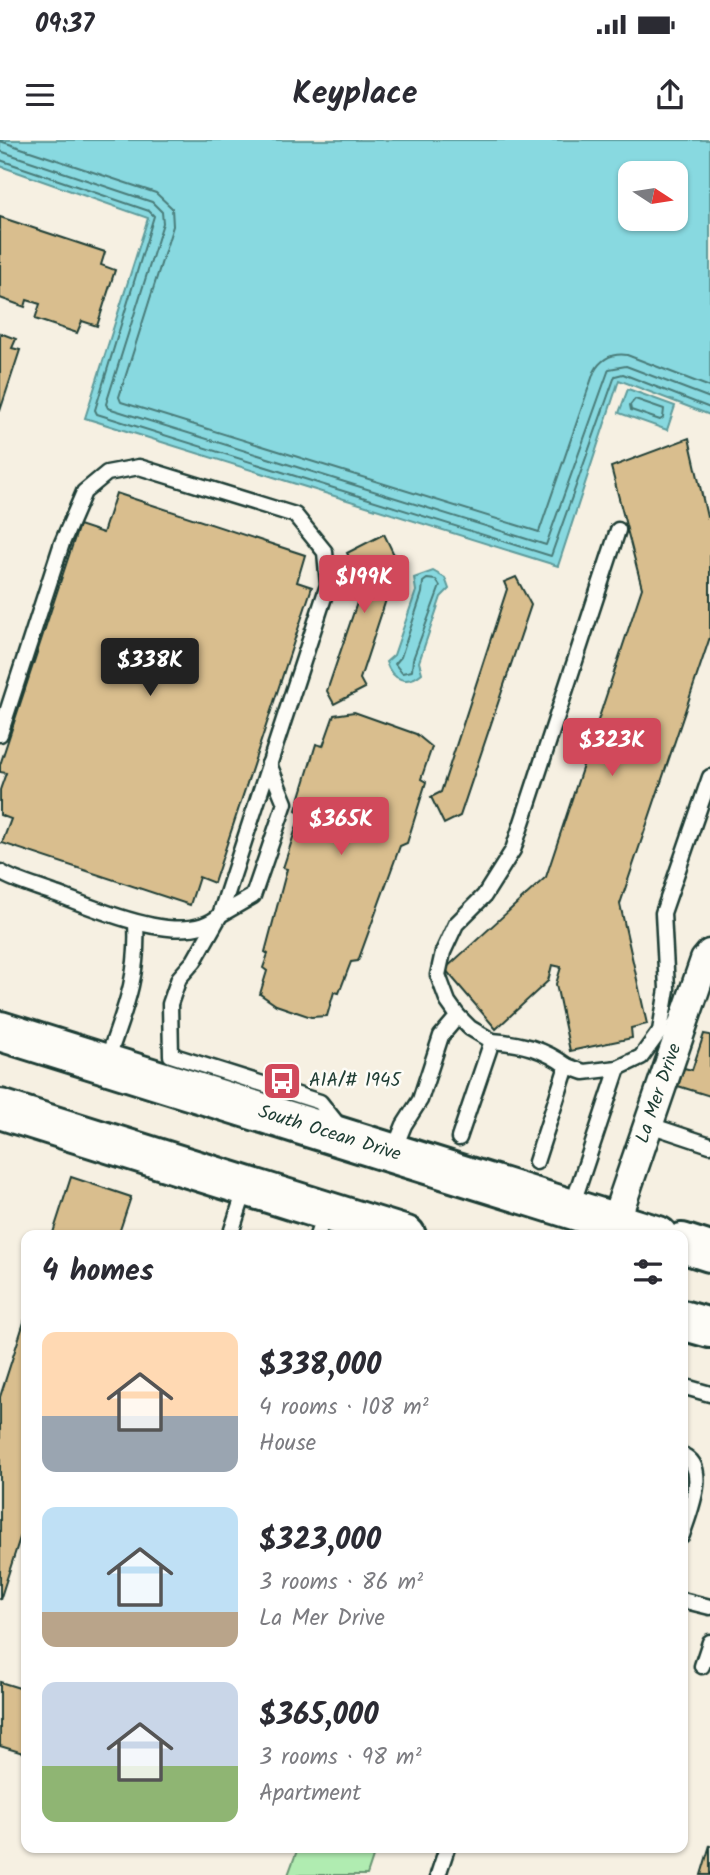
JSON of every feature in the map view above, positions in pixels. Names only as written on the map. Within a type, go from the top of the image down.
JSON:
[{"type":"main road","name":"South Ocean Drive","points":[[0,1031],[571,1208],[616,1229]]},
{"type":"main road","points":[[0,1110],[246,1186],[321,1223],[367,1230]]},
{"type":"main road","points":[[688,1245],[710,1252]]},
{"type":"main road","points":[[688,1322],[710,1328]]},
{"type":"street","name":"La Mer Drive","points":[[616,1229],[705,960],[710,954]]},
{"type":"lane","points":[[0,734],[62,543],[84,492],[107,473],[139,467],[295,516],[325,552],[328,585],[220,915],[194,961],[179,978],[170,1004],[171,1055],[320,1102],[349,1138]]},
{"type":"lane","points":[[618,530],[513,850],[484,897],[456,925],[443,952],[438,975],[448,1002],[458,1016],[470,1028],[492,1041],[524,1045],[584,1072],[618,1068],[641,1057],[660,1031],[667,989],[663,913],[710,777]]},
{"type":"lane","points":[[0,872],[136,923],[204,926],[253,895],[285,803],[269,764]]},
{"type":"lane","points":[[106,1063],[134,984],[138,959],[136,923]]},
{"type":"lane","points":[[393,1152],[404,1125],[420,1100],[441,1036],[458,1016]]},
{"type":"lane","points":[[459,1138],[492,1041]]},
{"type":"lane","points":[[536,1162],[568,1066]]},
{"type":"lane","points":[[571,1208],[618,1068]]},
{"type":"lane","points":[[650,1125],[710,1146]]},
{"type":"lane","points":[[232,1230],[246,1186]]},
{"type":"lane","points":[[688,1388],[710,1394]]},
{"type":"lane","points":[[688,1457],[699,1466],[702,1476],[688,1517]]},
{"type":"lane","points":[[688,1602],[710,1607]]},
{"type":"lane","points":[[702,1666],[710,1642]]},
{"type":"lane","points":[[438,1875],[445,1853]]},
{"type":"green space","points":[[296,1853],[374,1853],[367,1875],[288,1875]]},
{"type":"water","points":[[0,140],[710,140],[710,415],[619,380],[558,566],[85,418],[148,218],[0,166]]},
{"type":"water","points":[[628,389],[675,406],[667,430],[619,413]]},
{"type":"water","points":[[433,571],[445,578],[449,589],[441,597],[419,662],[422,673],[411,679],[401,679],[392,673],[386,662],[394,655],[416,591],[414,578]]},
{"type":"building","points":[[0,217],[105,252],[101,265],[115,270],[97,326],[82,321],[77,333],[35,319],[40,304],[27,300],[25,307],[0,298]]},
{"type":"building","points":[[0,333],[16,339],[12,348],[20,350],[0,411]]},
{"type":"building","points":[[689,438],[707,517],[710,515],[710,637],[620,904],[647,1024],[631,1028],[632,1038],[570,1051],[556,984],[561,967],[552,965],[548,981],[496,1029],[445,969],[546,877],[642,588],[611,467]]},
{"type":"building","points":[[116,493],[305,555],[297,582],[312,587],[214,883],[199,877],[190,905],[2,843],[11,819],[0,815],[0,790],[6,773],[0,772],[0,765],[79,525],[103,533]]},
{"type":"building","points":[[384,534],[398,563],[360,679],[365,688],[334,704],[327,691],[363,585],[347,553]]},
{"type":"building","points":[[516,577],[531,605],[460,816],[444,824],[431,797],[441,792],[507,589],[504,582]]},
{"type":"building","points":[[354,712],[416,734],[432,747],[421,779],[426,782],[407,843],[400,846],[358,961],[351,962],[339,993],[334,992],[327,1016],[311,1017],[276,1005],[260,994],[267,971],[263,968],[268,954],[265,952],[287,869],[283,868],[301,813],[296,810],[316,744],[323,746],[334,715]]},
{"type":"building","points":[[704,1034],[710,1035],[710,1096],[678,1086],[684,1068],[692,1070]]},
{"type":"building","points":[[71,1177],[131,1197],[120,1230],[54,1230]]},
{"type":"building","points":[[21,1332],[21,1535],[0,1600],[0,1397]]},
{"type":"building","points":[[0,1682],[21,1688],[21,1752],[0,1746]]},
{"type":"building","points":[[710,1845],[710,1875],[701,1875]]},
{"type":"place","name":"A1A/# 1945","points":[[282,1081]]}]
